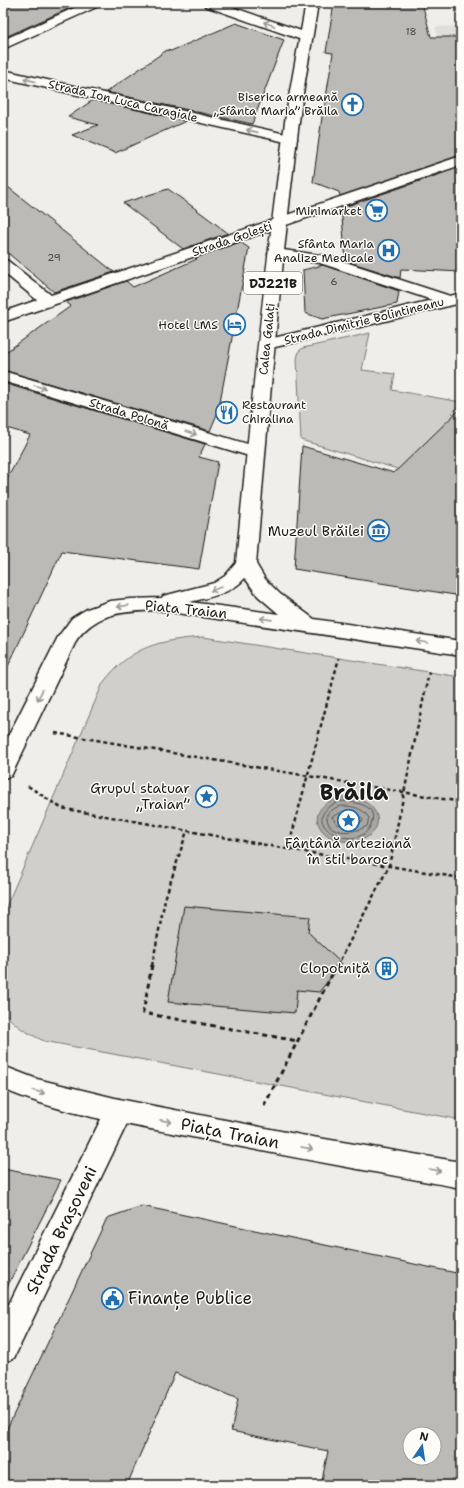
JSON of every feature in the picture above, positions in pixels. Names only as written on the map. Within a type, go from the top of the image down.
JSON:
[{"type":"street","points":[[3,45],[95,3]]},
{"type":"street","points":[[209,3],[306,37]]},
{"type":"street","name":"Calea Galați","points":[[246,564],[255,452],[276,254],[290,139],[312,3]]},
{"type":"street","name":"Strada Ion Luca Caragiale","points":[[3,74],[290,139]]},
{"type":"street","name":"Strada Golești","points":[[3,317],[461,160]]},
{"type":"street","points":[[276,254],[322,259],[456,301]]},
{"type":"street","points":[[3,264],[48,302]]},
{"type":"street","name":"Strada Dimitrie Bolintineanu","points":[[267,344],[456,301]]},
{"type":"street","name":"Strada Polonă","points":[[3,376],[255,452]]},
{"type":"street","points":[[157,604],[197,595],[220,587],[232,580],[246,564],[254,580],[265,592],[280,606],[308,625]]},
{"type":"street","name":"Piața Traian","points":[[3,770],[68,637],[79,623],[94,614],[110,608],[130,605],[157,604],[461,648]]},
{"type":"street","name":"Piața Traian","points":[[3,1077],[34,1090],[119,1111],[248,1137],[461,1175]]},
{"type":"street","name":"Strada Brașoveni","points":[[3,1348],[119,1111]]},
{"type":"path","points":[[288,849],[346,631]]},
{"type":"path","points":[[248,1137],[390,866],[435,644]]},
{"type":"path","points":[[51,733],[461,802]]},
{"type":"path","points":[[30,779],[27,786],[61,808],[288,849],[461,878]]},
{"type":"path","points":[[187,831],[165,899],[143,1013],[298,1041]]},
{"type":"shaded area","points":[[461,26],[461,55],[443,53],[435,27]]},
{"type":"shaded area","points":[[370,333],[362,370],[395,374],[392,390],[461,402],[461,404],[452,413],[461,416],[461,488],[301,440],[297,359],[299,351],[303,348]]},
{"type":"shaded area","points":[[203,637],[461,677],[461,1120],[44,1041],[16,1025],[3,1010],[3,914],[103,683],[124,661],[147,647],[173,640]]},
{"type":"water","name":"Fântână arteziană în stil baroc","points":[[341,797],[358,799],[369,805],[376,813],[378,821],[375,830],[368,837],[357,841],[336,840],[321,829],[317,817],[321,808],[330,801]]},
{"type":"building","points":[[16,3],[81,3],[3,38],[3,8]]},
{"type":"building","points":[[334,3],[422,3],[431,37],[461,37],[461,155],[340,196],[339,192],[313,182],[333,53],[326,52]]},
{"type":"building","points":[[236,23],[284,40],[252,124],[106,92],[167,50],[171,51]]},
{"type":"building","points":[[93,100],[186,121],[115,153],[72,135],[98,125],[68,117]]},
{"type":"building","points":[[461,167],[461,272],[401,269],[400,278],[346,261],[341,208]]},
{"type":"building","points":[[3,183],[114,272],[54,292],[3,249]]},
{"type":"building","points":[[168,189],[228,233],[183,249],[123,203]]},
{"type":"building","points":[[240,242],[249,248],[218,412],[210,431],[3,370],[3,354],[71,306],[66,302],[126,281],[133,287],[197,259],[195,258]]},
{"type":"building","points":[[323,265],[399,291],[397,304],[322,319],[305,313],[303,270]]},
{"type":"building","points":[[3,383],[205,444],[199,457],[218,462],[199,569],[62,551],[3,677],[3,487],[30,435],[3,427]]},
{"type":"building","name":"Muzeul Brăilei","points":[[461,408],[461,596],[294,569],[302,446],[394,473]]},
{"type":"building","points":[[184,906],[310,917],[308,932],[342,964],[319,992],[297,990],[295,1013],[168,1002]]},
{"type":"building","points":[[3,1169],[61,1180],[3,1295]]},
{"type":"building","points":[[142,1206],[461,1274],[461,1485],[321,1485],[328,1451],[231,1431],[238,1399],[175,1373],[127,1485],[3,1485],[3,1437],[107,1218]]},
{"type":"place","name":"Biserica armeană „Sfânta Maria” Brăila","points":[[353,104]]},
{"type":"place","name":"Minimarket","points":[[377,211]]},
{"type":"place","name":"Sfânta Maria Analize Medicale","points":[[389,251]]},
{"type":"place","name":"Hotel LMS","points":[[234,325]]},
{"type":"place","name":"Restaurant Chiralina","points":[[227,412]]},
{"type":"place","name":"Muzeul Brăilei","points":[[379,531]]},
{"type":"place","name":"Grupul statuar „Traian”","points":[[206,796]]},
{"type":"place","name":"Fântână arteziană în stil baroc","points":[[348,821]]},
{"type":"place","name":"Clopotniță","points":[[386,968]]},
{"type":"place","name":"Finanțe Publice","points":[[112,1298]]},
{"type":"district","name":"Brăila","points":[[354,792]]}]
